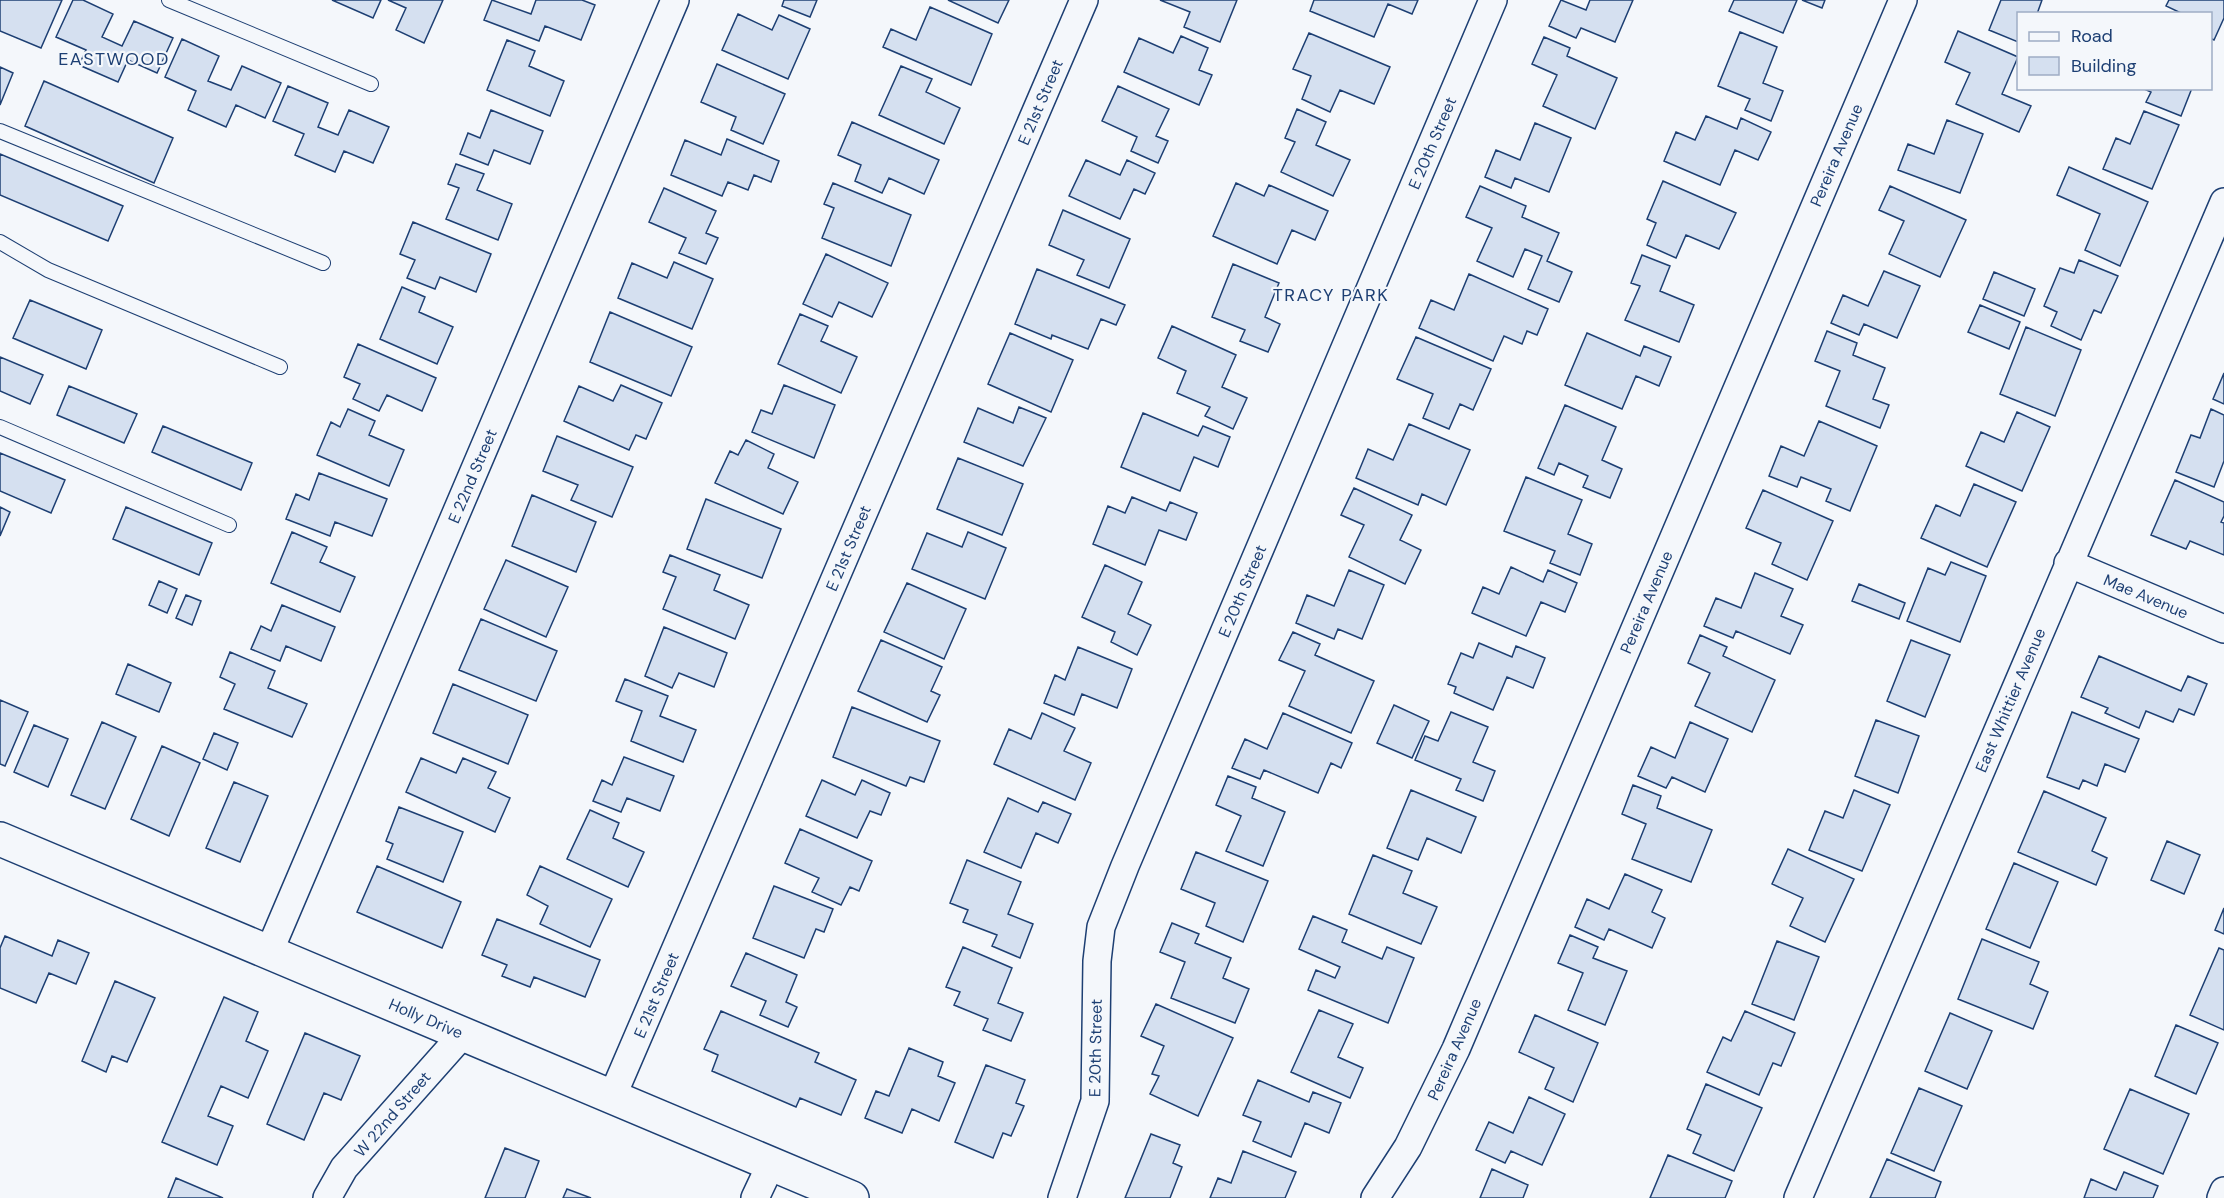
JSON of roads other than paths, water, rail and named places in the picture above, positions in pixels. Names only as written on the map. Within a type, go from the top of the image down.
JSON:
[{"type":"street","name":"E 22nd Street","points":[[269,952],[675,0]]},
{"type":"street","name":"E 21st Street","points":[[612,1097],[1084,0]]},
{"type":"street","name":"E 20th Street","points":[[1062,1198],[1095,1101],[1097,961],[1101,927],[1493,0]]},
{"type":"street","name":"Pereira Avenue","points":[[1375,1198],[1408,1147],[1456,1048],[1903,0]]},
{"type":"street","name":"East Whittier Avenue","points":[[1798,1198],[2224,202]]},
{"type":"street","name":"Mae Avenue","points":[[2068,563],[2224,629]]},
{"type":"street","name":"Holly Drive","points":[[0,839],[852,1198]]},
{"type":"street","name":"W 22nd Street","points":[[327,1198],[344,1168],[463,1034]]},
{"type":"street","points":[[755,1198],[771,1164]]},
{"type":"street","points":[[2221,1198],[2224,1191]]},
{"type":"lane","points":[[169,0],[370,84]]},
{"type":"lane","points":[[0,131],[323,263]]},
{"type":"lane","points":[[0,242],[48,270],[280,367]]},
{"type":"lane","points":[[0,427],[230,525]]},
{"type":"district","name":"EASTWOOD","points":[[114,59]]},
{"type":"district","name":"TRACY PARK","points":[[1331,295]]}]
